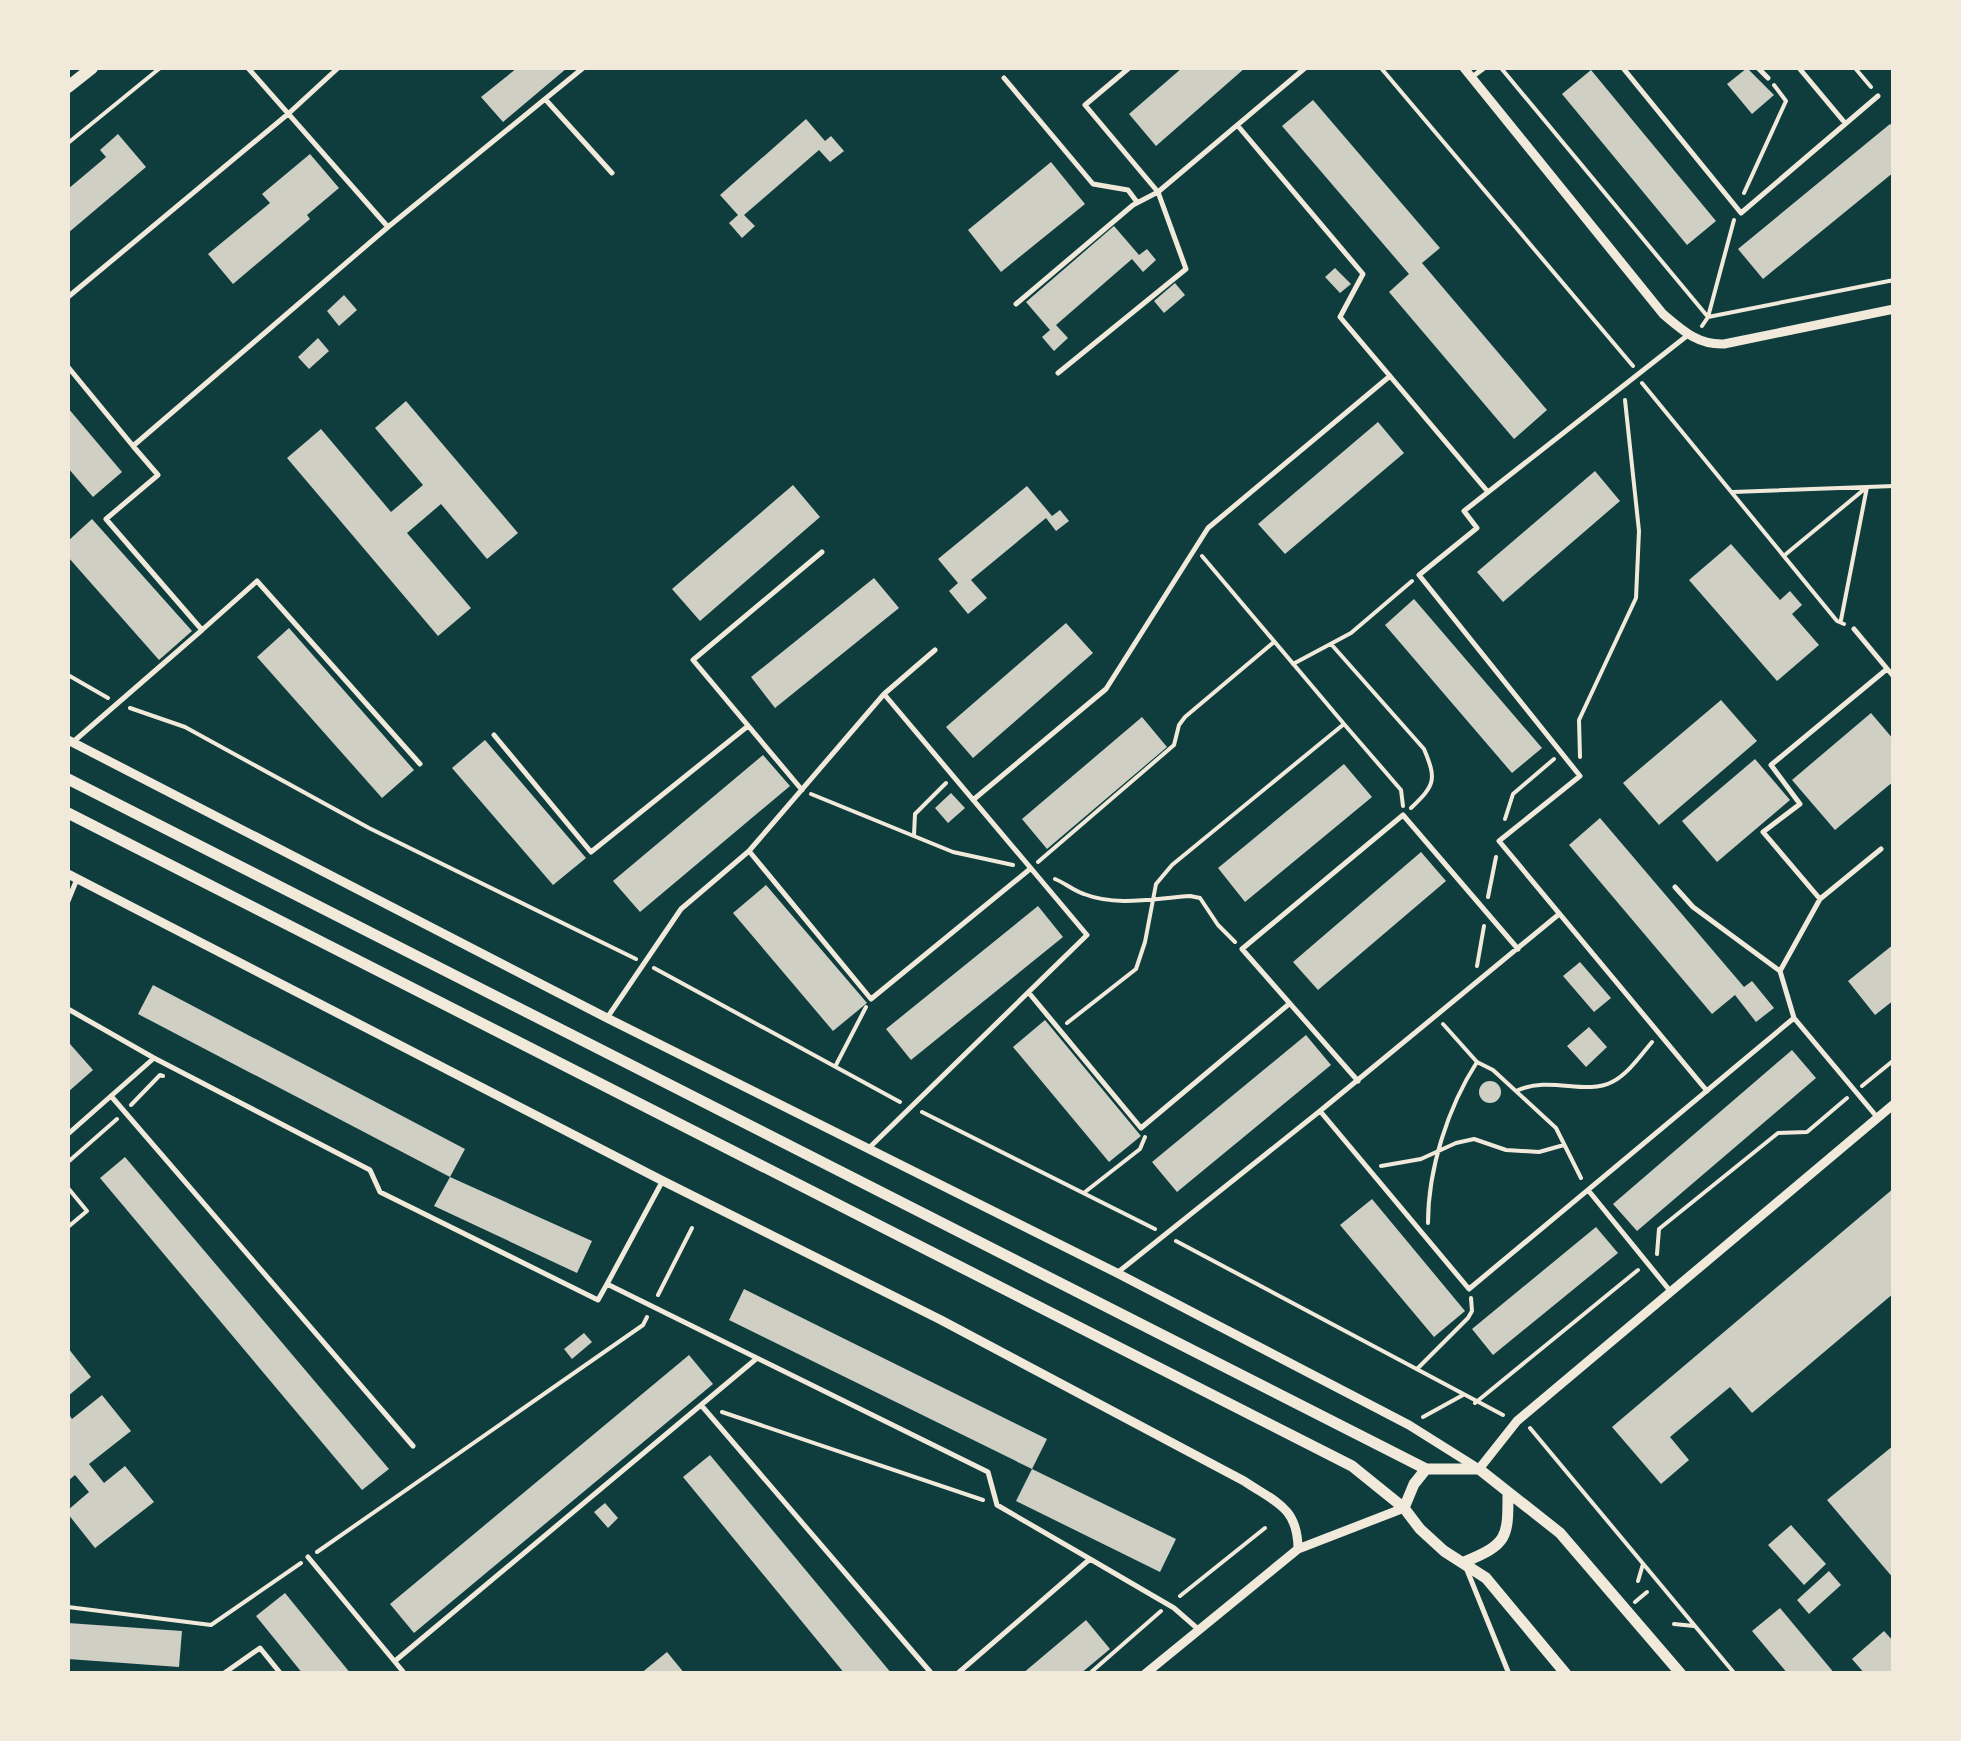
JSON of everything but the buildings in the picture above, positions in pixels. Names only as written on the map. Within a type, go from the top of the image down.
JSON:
[{"type":"main road","points":[[68,87],[92,68]]},
{"type":"street","points":[[1464,68],[1664,314],[1691,337],[1708,345],[1724,344],[1894,310]]},
{"type":"street","points":[[70,741],[607,1018],[1117,1272],[1409,1426],[1479,1469],[1560,1533],[1681,1674]]},
{"type":"street","points":[[68,780],[1426,1469],[1479,1469]]},
{"type":"street","points":[[68,813],[1352,1466],[1404,1508],[1420,1530],[1444,1551],[1486,1578],[1566,1674]]},
{"type":"street","points":[[72,876],[959,1329],[1244,1481],[1290,1511],[1298,1530],[1298,1549]]},
{"type":"street","points":[[1479,1469],[1517,1421],[1894,1104]]},
{"type":"street","points":[[1145,1674],[1298,1549],[1404,1508],[1414,1484],[1426,1469]]},
{"type":"street","points":[[1464,1562],[1500,1544],[1508,1531],[1508,1492]]},
{"type":"lane","points":[[248,68],[388,226]]},
{"type":"lane","points":[[68,297],[338,68]]},
{"type":"lane","points":[[133,446],[388,226],[583,68]]},
{"type":"lane","points":[[1058,374],[1186,269],[1158,192],[1085,105],[1129,68]]},
{"type":"lane","points":[[1016,304],[1306,68]]},
{"type":"lane","points":[[1472,77],[1484,68]]},
{"type":"lane","points":[[1623,68],[1740,212],[1878,96]]},
{"type":"lane","points":[[1758,68],[1768,78]]},
{"type":"lane","points":[[1799,68],[1846,124]]},
{"type":"lane","points":[[1004,78],[1094,184],[1128,190],[1137,202]]},
{"type":"lane","points":[[544,99],[612,173]]},
{"type":"lane","points":[[1238,126],[1363,274],[1340,316],[1488,492]]},
{"type":"lane","points":[[1691,337],[1464,512],[1478,528],[1419,575],[1580,776],[1499,841],[1706,1091]]},
{"type":"lane","points":[[68,368],[158,475],[106,519],[202,630]]},
{"type":"lane","points":[[973,800],[1106,689],[1208,528],[1390,376]]},
{"type":"lane","points":[[802,790],[693,660],[822,552]]},
{"type":"lane","points":[[70,741],[256,581],[420,764]]},
{"type":"lane","points":[[1854,628],[1894,677]]},
{"type":"lane","points":[[607,1018],[681,909],[748,851],[884,694],[935,650]]},
{"type":"lane","points":[[1820,900],[1763,832],[1800,804],[1771,765],[1887,669]]},
{"type":"lane","points":[[868,1149],[1086,934],[884,694]]},
{"type":"lane","points":[[494,735],[591,852],[748,726]]},
{"type":"lane","points":[[1358,1082],[1242,948],[1403,815],[1518,949]]},
{"type":"lane","points":[[1780,970],[1820,900],[1881,849]]},
{"type":"lane","points":[[748,851],[871,999],[1031,868]]},
{"type":"lane","points":[[68,900],[72,876]]},
{"type":"lane","points":[[1676,887],[1693,906],[1780,970],[1794,1018],[1878,1118]]},
{"type":"lane","points":[[1117,1272],[1358,1082],[1558,915]]},
{"type":"lane","points":[[1029,993],[1141,1128],[1289,1004]]},
{"type":"lane","points":[[68,1009],[370,1170],[380,1192],[598,1300],[663,1181]]},
{"type":"lane","points":[[1320,1111],[1468,1289],[1794,1018]]},
{"type":"lane","points":[[68,1134],[154,1058]]},
{"type":"lane","points":[[111,1096],[413,1446]]},
{"type":"lane","points":[[1588,1190],[1672,1292]]},
{"type":"lane","points":[[608,1284],[988,1472],[997,1505],[1174,1608],[1198,1629]]},
{"type":"lane","points":[[395,1661],[756,1359]]},
{"type":"lane","points":[[701,1405],[932,1674]]},
{"type":"lane","points":[[308,1557],[405,1674]]},
{"type":"lane","points":[[957,1674],[1090,1559]]},
{"type":"lane","points":[[1464,1562],[1509,1674]]},
{"type":"lane","points":[[223,1674],[260,1648],[281,1674]]},
{"type":"path","points":[[68,144],[160,68]]},
{"type":"path","points":[[1381,68],[1784,556],[1840,622],[1854,628]]},
{"type":"path","points":[[1501,68],[1708,317]]},
{"type":"path","points":[[1691,337],[1708,317],[1737,208],[1786,102],[1768,78]]},
{"type":"path","points":[[1708,317],[1894,280]]},
{"type":"path","points":[[1633,388],[1639,377]]},
{"type":"path","points":[[1580,776],[1579,720],[1636,598],[1638,531],[1625,395]]},
{"type":"path","points":[[1733,492],[1894,486]]},
{"type":"path","points":[[1784,556],[1867,487]]},
{"type":"path","points":[[1840,622],[1867,487]]},
{"type":"path","points":[[1195,548],[1401,790],[1403,815]]},
{"type":"path","points":[[1293,664],[1364,624],[1419,575]]},
{"type":"path","points":[[1031,868],[1174,745],[1184,717],[1274,642]]},
{"type":"path","points":[[1331,644],[1424,748],[1433,780],[1428,792],[1403,815]]},
{"type":"path","points":[[68,675],[118,703],[184,727],[368,828],[645,963],[912,1107],[1085,1192],[1475,1403],[1528,1426],[1735,1674]]},
{"type":"path","points":[[1059,1029],[1136,969],[1156,884],[1172,866],[1344,724]]},
{"type":"path","points":[[914,835],[914,814],[953,776]]},
{"type":"path","points":[[802,790],[953,852],[1031,868],[1082,894],[1126,901],[1200,898],[1218,925],[1242,948]]},
{"type":"path","points":[[836,1067],[871,999]]},
{"type":"path","points":[[1436,1017],[1477,1062],[1493,1070],[1556,1128],[1588,1190]]},
{"type":"path","points":[[1516,1091],[1546,1082],[1587,1086],[1614,1081],[1659,1034]]},
{"type":"path","points":[[1475,1403],[1649,1262],[1659,1252],[1659,1229],[1778,1133],[1808,1132],[1894,1060]]},
{"type":"path","points":[[1428,1241],[1428,1214],[1438,1152],[1463,1084],[1477,1062]]},
{"type":"path","points":[[68,1162],[125,1112],[160,1074],[178,1082]]},
{"type":"path","points":[[1085,1192],[1140,1149],[1145,1141],[1141,1128]]},
{"type":"path","points":[[1366,1166],[1398,1165],[1474,1139],[1506,1150],[1540,1152],[1564,1145]]},
{"type":"path","points":[[68,1188],[87,1210],[68,1227]]},
{"type":"path","points":[[68,1607],[211,1625],[643,1325],[692,1228]]},
{"type":"path","points":[[1417,1369],[1468,1318],[1472,1302],[1468,1289]]},
{"type":"path","points":[[1418,1420],[1462,1395]]},
{"type":"path","points":[[701,1405],[997,1505]]},
{"type":"path","points":[[1638,1581],[1643,1564]]},
{"type":"path","points":[[1674,1624],[1695,1626]]}]
